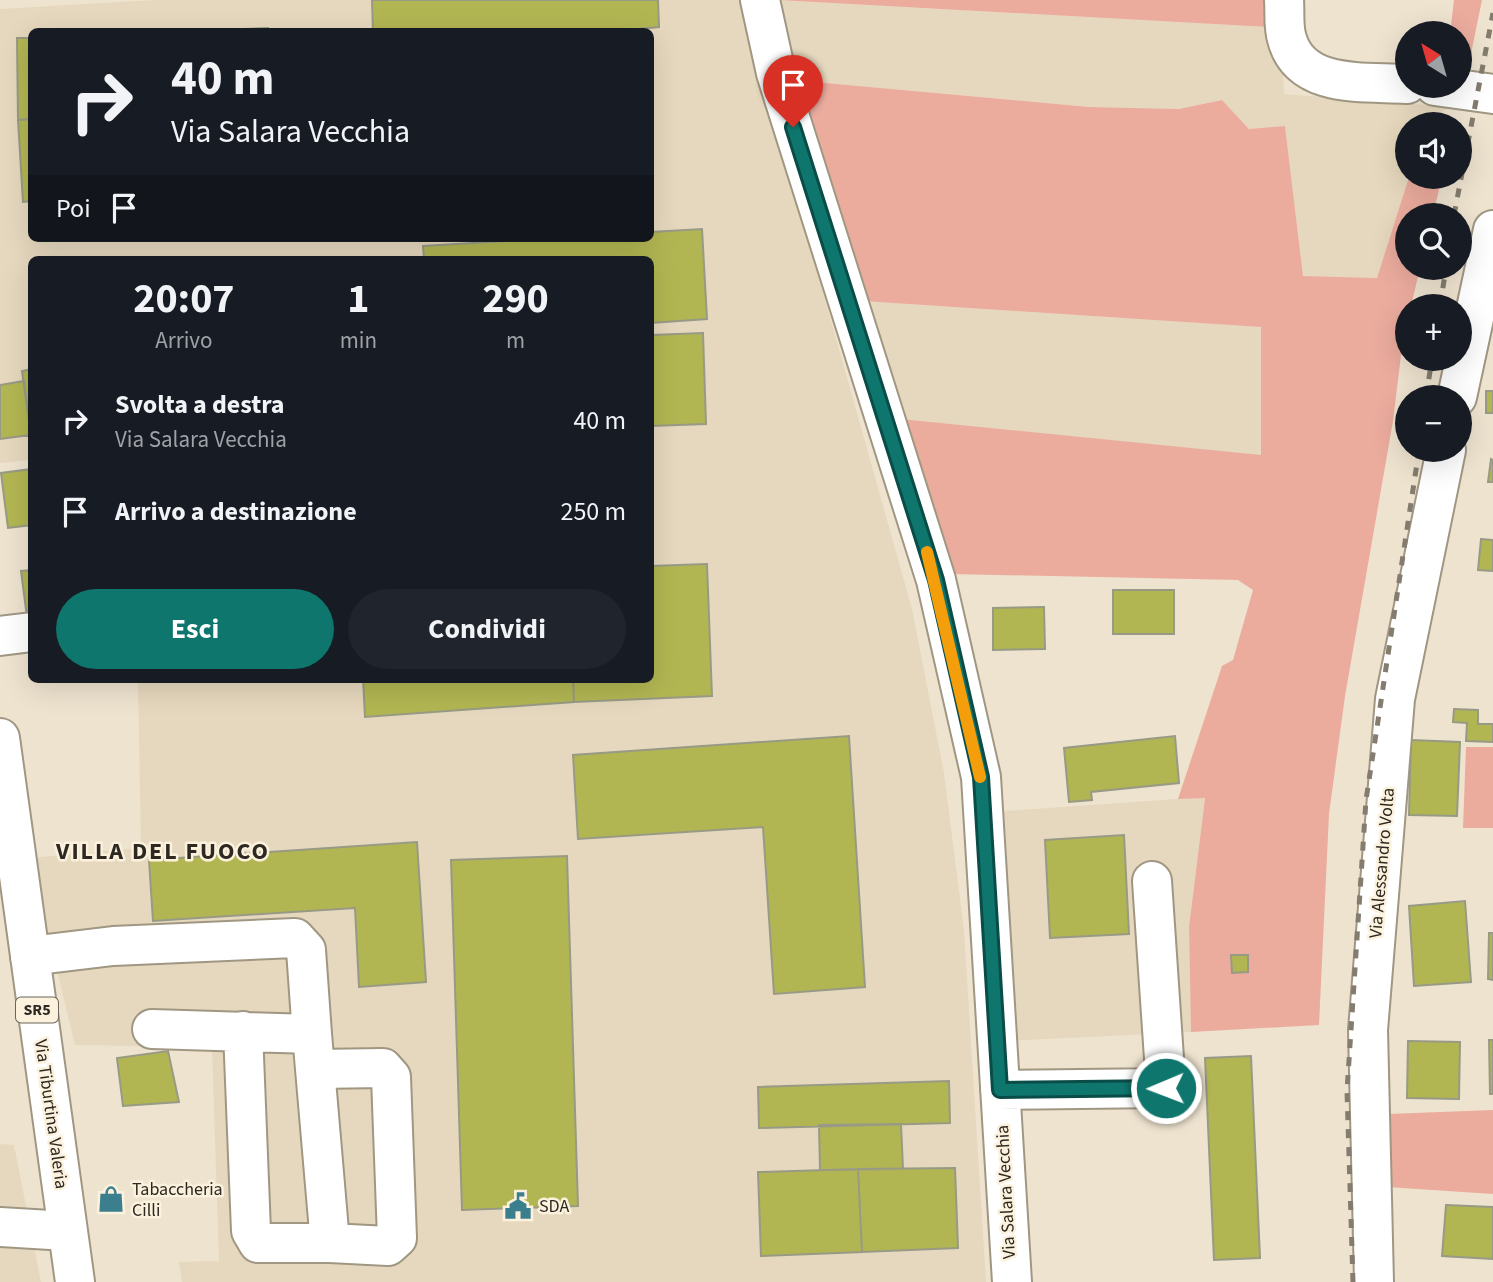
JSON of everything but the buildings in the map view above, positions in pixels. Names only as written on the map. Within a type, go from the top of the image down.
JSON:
[{"type":"street","name":"Via Salara Vecchia","points":[[760,0],[776,74],[936,580],[981,777],[1012,1282]]},
{"type":"street","points":[[1284,0],[1287,38],[1296,58],[1309,71],[1326,78],[1395,82]]},
{"type":"street","points":[[1472,91],[1493,94]]},
{"type":"street","points":[[1471,379],[1493,230]]},
{"type":"street","name":"Via Alessandro Volta","points":[[1374,1282],[1368,1030],[1395,699],[1444,462]]},
{"type":"street","points":[[0,636],[28,632]]},
{"type":"street","name":"Via Tiburtina Valeria","points":[[0,738],[75,1282]]},
{"type":"street","points":[[1000,1090],[1166,1088],[1152,881]]},
{"type":"street","points":[[30,956],[113,946],[295,938],[306,950],[330,1243]]},
{"type":"street","points":[[152,1029],[243,1031],[314,1052],[383,1068],[391,1077],[397,1238],[388,1245],[258,1243],[253,1239],[243,1031]]},
{"type":"street","points":[[0,1227],[67,1231]]},
{"type":"shaded area","points":[[155,0],[741,0],[912,609],[944,773],[964,931],[986,1282],[182,1282],[179,1262],[219,1261],[212,1047],[75,1045],[30,858],[141,848],[138,683],[654,683],[654,256],[28,256],[28,460],[0,463],[0,9]]},
{"type":"shaded area","points":[[778,0],[1268,27],[1270,44],[1283,74],[1284,94],[1451,107],[1441,112],[1395,112],[1395,189],[1405,189],[1401,203],[1395,203],[1395,221],[1377,278],[1303,276],[1285,126],[1249,129],[1222,100],[1179,109],[1089,107],[792,80]]},
{"type":"shaded area","points":[[778,0],[1263,0],[1268,27]]},
{"type":"shaded area","points":[[1454,0],[1482,0],[1472,49],[1472,21],[1451,21]]},
{"type":"shaded area","points":[[792,80],[1089,107],[1179,109],[1222,100],[1249,129],[1285,126],[1303,276],[1377,278],[1395,221],[1395,280],[1417,280],[1414,294],[1395,294],[1395,371],[1399,371],[1397,385],[1395,385],[1393,421],[1345,696],[1329,814],[1319,1025],[1191,1032],[1189,927],[1205,798],[1178,799],[1222,666],[1233,660],[1253,590],[1238,580],[951,574],[901,419],[1261,455],[1261,327],[863,301]]},
{"type":"shaded area","points":[[1405,189],[1439,189],[1436,203],[1401,203]]},
{"type":"shaded area","points":[[863,301],[1261,327],[1261,456],[901,419]]},
{"type":"shaded area","points":[[1466,747],[1493,747],[1493,828],[1463,828]]},
{"type":"shaded area","points":[[1205,797],[1189,927],[1191,1032],[1006,1041],[990,812]]},
{"type":"shaded area","points":[[1493,1110],[1493,1194],[1387,1187],[1388,1114]]},
{"type":"shaded area","points":[[0,1144],[14,1145],[41,1282],[0,1282]]},
{"type":"railway","points":[[1456,203],[1493,13]]},
{"type":"railway","points":[[1442,294],[1444,280]]},
{"type":"railway","points":[[1428,385],[1430,371]]},
{"type":"railway","points":[[1353,1282],[1347,1091],[1366,800],[1417,462]]},
{"type":"slow traffic","points":[[927,552],[936,580],[980,777]]},
{"type":"place","name":"Tabaccheria Cilli","points":[[111,1199]]},
{"type":"place","name":"SDA","points":[[518,1206]]},
{"type":"district","name":"VILLA DEL FUOCO","points":[[163,851]]},
{"type":"route","points":[[793,127],[936,580],[981,777],[1000,1090],[1166,1088]]}]
